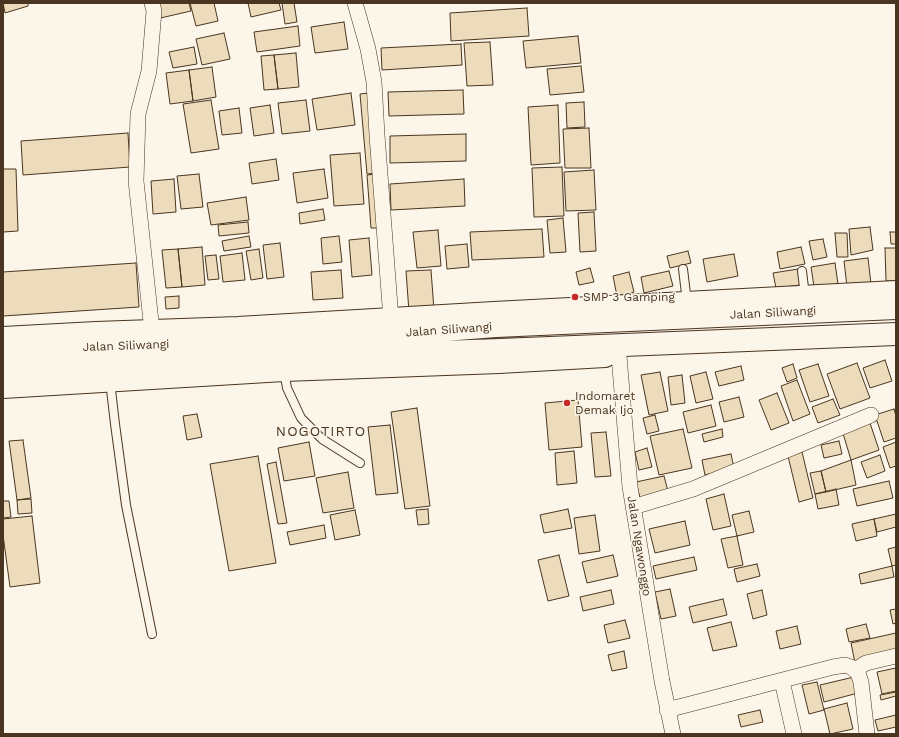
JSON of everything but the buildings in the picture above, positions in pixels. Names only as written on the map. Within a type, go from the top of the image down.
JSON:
[{"type":"main road","points":[[3,338],[238,328],[391,319],[495,319],[687,303],[896,292]]},
{"type":"main road","name":"Jalan Siliwangi","points":[[3,352],[264,349],[320,346],[495,319],[896,308]]},
{"type":"main road","points":[[3,387],[109,373],[284,370],[500,356],[619,356],[896,340]]},
{"type":"main road","name":"Jalan Siliwangi","points":[[320,346],[500,356],[896,340]]},
{"type":"main road","name":"Jalan Siliwangi","points":[[3,373],[109,373],[178,364],[264,349]]},
{"type":"street","points":[[152,3],[154,11],[149,71],[138,114],[136,181],[152,331]]},
{"type":"street","points":[[355,3],[368,49],[374,82],[391,319]]},
{"type":"street","name":"Jalan Ngawonggo","points":[[619,356],[630,487],[660,674],[673,734]]},
{"type":"street","points":[[633,507],[693,489],[871,415]]},
{"type":"street","points":[[855,670],[866,663],[896,656]]},
{"type":"street","points":[[668,710],[845,665],[852,667],[858,673],[861,682],[867,734]]},
{"type":"street","points":[[782,681],[794,734]]},
{"type":"lane","points":[[683,269],[687,303]]},
{"type":"lane","points":[[802,271],[805,297]]},
{"type":"lane","points":[[284,370],[287,388],[301,418],[322,439],[360,463]]},
{"type":"lane","points":[[109,373],[114,424],[126,505],[152,634]]},
{"type":"place","name":"SMP 3 Gamping","points":[[575,297]]},
{"type":"place","name":"Indomaret Demak Ijo","points":[[567,403]]},
{"type":"district","name":"NOGOTIRTO","points":[[321,432]]}]
